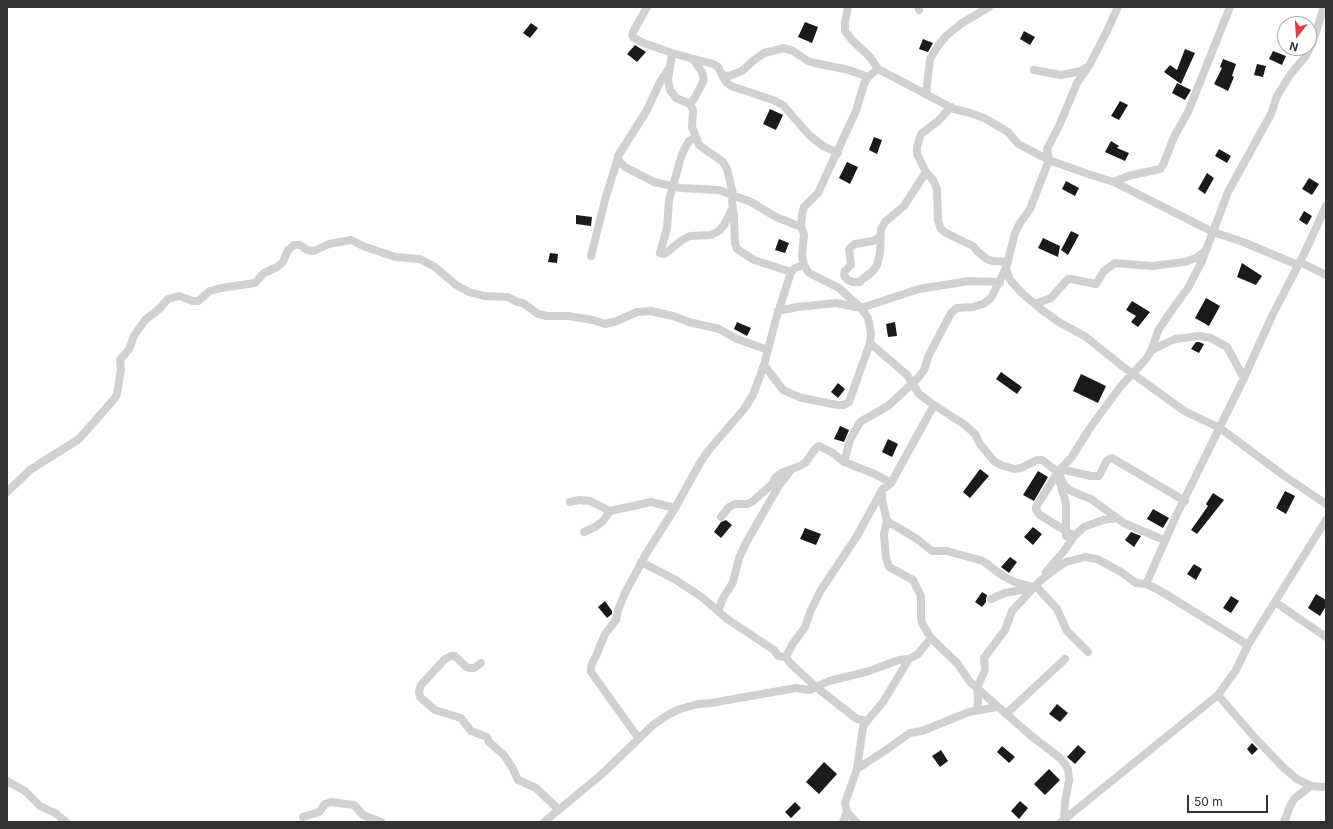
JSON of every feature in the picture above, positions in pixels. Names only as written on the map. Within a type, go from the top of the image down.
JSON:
[{"type":"street","points":[[647,7],[632,34],[633,37],[641,42],[672,53],[713,64],[718,67],[726,82],[732,86],[783,105],[809,135],[823,146],[838,153]]},
{"type":"street","points":[[848,7],[844,22],[845,31],[870,57],[878,69],[951,107],[984,118],[1008,132],[1018,144],[1049,160],[1114,182],[1213,232],[1243,242],[1326,275]]},
{"type":"street","points":[[926,94],[930,59],[938,46],[946,36],[962,23],[989,7]]},
{"type":"street","points":[[844,462],[850,440],[860,422],[888,406],[912,384],[924,370],[929,355],[951,313],[957,308],[984,304],[990,298],[1000,282],[1007,265],[1015,233],[1030,209],[1049,160],[1047,149],[1059,126],[1077,83],[1089,65],[1118,7]]},
{"type":"street","points":[[1114,182],[1128,176],[1160,169],[1163,165],[1174,137],[1188,112],[1230,7]]},
{"type":"street","points":[[1070,534],[1040,515],[1036,510],[1036,507],[1058,472],[1071,458],[1090,428],[1120,387],[1136,376],[1140,365],[1151,352],[1158,331],[1188,288],[1206,250],[1228,192],[1271,114],[1277,96],[1290,75],[1305,57],[1312,44],[1324,7]]},
{"type":"street","points":[[722,76],[736,75],[764,53],[784,48],[794,51],[808,61],[849,70],[868,77]]},
{"type":"street","points":[[672,53],[668,80],[670,90],[676,98],[690,104],[693,110],[692,127],[699,144],[723,162],[727,170],[733,194],[732,208],[734,216],[735,243],[737,249],[754,260],[791,272]]},
{"type":"street","points":[[690,104],[704,80],[702,72],[692,59]]},
{"type":"street","points":[[1034,70],[1061,75],[1081,71],[1089,65]]},
{"type":"street","points":[[591,256],[618,156],[647,110],[660,82],[670,67]]},
{"type":"street","points":[[800,227],[804,207],[818,193],[838,153],[856,111],[864,84],[868,77],[878,69]]},
{"type":"street","points":[[951,107],[938,121],[921,134],[917,147],[917,154],[937,189],[938,220],[941,229],[973,246],[987,259],[1007,265]]},
{"type":"street","points":[[696,138],[689,140],[682,154],[667,210],[666,228],[660,251],[661,254],[666,253],[682,240],[690,236],[711,235],[719,231],[724,225],[732,208]]},
{"type":"street","points":[[618,158],[625,167],[654,182],[681,188],[719,190],[733,194],[751,202],[776,217],[800,227],[804,235],[802,256],[804,265],[809,273],[839,288],[861,308],[868,318],[872,333],[870,343],[848,402],[844,405],[808,399],[783,390],[764,365]]},
{"type":"street","points":[[880,237],[873,241],[856,244],[851,247],[849,250],[851,265],[844,274],[848,280],[859,282],[874,271],[880,253],[881,229],[885,222],[904,206],[926,172]]},
{"type":"street","points":[[1146,584],[1164,540],[1185,501],[1272,316],[1299,264],[1326,206]]},
{"type":"street","points":[[7,492],[30,470],[79,439],[115,398],[121,370],[120,360],[129,349],[134,336],[145,320],[159,309],[168,299],[179,296],[198,301],[210,292],[221,288],[255,283],[264,273],[277,267],[283,262],[288,250],[294,245],[300,245],[307,250],[314,251],[329,244],[352,240],[363,246],[395,257],[420,259],[435,267],[456,285],[469,292],[484,296],[508,297],[517,302],[523,303],[538,314],[546,316],[568,316],[605,324],[617,321],[637,312],[652,311],[719,329],[737,339],[768,350]]},
{"type":"street","points":[[1035,304],[1051,298],[1068,279],[1096,284],[1104,270],[1115,263],[1158,266],[1185,262],[1196,258],[1206,250]]},
{"type":"street","points":[[639,739],[596,680],[591,672],[591,667],[605,634],[616,620],[618,610],[625,593],[641,562],[675,508],[708,451],[744,409],[753,395],[764,365],[778,311],[791,272],[795,268],[804,265]]},
{"type":"street","points":[[1007,265],[1010,280],[1035,304],[1086,338],[1186,412],[1220,428],[1283,476],[1326,504]]},
{"type":"street","points":[[778,311],[797,307],[836,303],[861,308],[919,289],[969,281],[1000,282]]},
{"type":"street","points":[[1151,352],[1175,339],[1199,336],[1211,338],[1227,347],[1244,378]]},
{"type":"street","points":[[870,343],[907,375],[919,394],[965,424],[975,434],[980,444],[994,461],[1014,469],[1021,468],[1037,460],[1042,460],[1058,472],[1064,485],[1071,492],[1091,499],[1124,522],[1164,540]]},
{"type":"street","points":[[786,657],[792,645],[805,627],[811,610],[821,590],[857,536],[882,490],[891,483],[934,405]]},
{"type":"street","points":[[721,517],[730,507],[735,504],[747,504],[752,502],[771,485],[776,477],[781,473],[791,470],[806,462],[814,449],[819,446],[833,452],[844,462],[875,474],[891,483]]},
{"type":"street","points":[[1058,472],[1063,470],[1091,476],[1099,476],[1108,459],[1112,458],[1185,501]]},
{"type":"street","points":[[718,611],[723,598],[733,582],[738,558],[778,487],[791,470]]},
{"type":"street","points":[[977,710],[977,688],[985,670],[984,658],[1005,630],[1012,611],[1064,551],[1070,534],[1066,504],[1058,472]]},
{"type":"street","points":[[882,490],[882,500],[887,521],[884,534],[886,558],[889,566],[898,573],[913,580],[921,596],[922,623],[931,638],[958,664],[970,682],[997,707],[1060,758],[1065,764],[1068,769],[1069,780],[1063,821]]},
{"type":"street","points":[[570,502],[579,500],[590,501],[610,511]]},
{"type":"street","points":[[584,532],[600,523],[610,511],[651,502],[675,508]]},
{"type":"street","points":[[1070,534],[1084,526],[1117,518]]},
{"type":"street","points":[[1063,821],[1218,695],[1236,670],[1248,645],[1326,520]]},
{"type":"street","points":[[887,521],[932,551],[947,551],[983,561],[1003,576],[1015,582],[1036,585],[1057,609],[1067,631],[1088,652]]},
{"type":"street","points":[[991,599],[1005,593],[1036,585],[1061,566],[1085,557],[1097,559],[1121,572],[1136,583],[1146,584],[1158,590],[1248,645]]},
{"type":"street","points":[[641,562],[676,580],[705,600],[727,618],[774,650],[778,656],[786,657],[790,663],[816,687],[865,724]]},
{"type":"street","points":[[705,600],[723,598]]},
{"type":"street","points":[[1275,602],[1326,637]]},
{"type":"street","points":[[856,822],[847,812],[845,803],[857,769],[865,724],[883,702],[909,660],[918,654],[931,638]]},
{"type":"street","points":[[482,663],[474,668],[470,668],[466,667],[455,656],[451,656],[446,659],[421,685],[419,691],[420,698],[435,710],[461,718],[471,731],[487,737],[490,742],[504,755],[518,780],[536,788],[558,809]]},
{"type":"street","points":[[1006,714],[1065,659]]},
{"type":"street","points":[[544,822],[602,774],[653,725],[680,709],[698,704],[796,688],[810,690],[829,681],[866,672],[899,660],[909,660]]},
{"type":"street","points":[[1218,695],[1255,738],[1284,768],[1297,779],[1311,786],[1326,788]]},
{"type":"street","points":[[857,769],[910,733],[922,731],[977,710],[997,707]]},
{"type":"street","points":[[7,781],[25,791],[40,806],[55,813],[66,822]]},
{"type":"street","points":[[1284,822],[1295,798],[1311,786]]},
{"type":"street","points":[[303,817],[319,812],[325,804],[332,802],[354,805],[363,815],[381,822]]},
{"type":"street","points":[[843,822],[847,812]]},
{"type":"building","points":[[805,22],[818,27],[812,43],[798,37]]},
{"type":"building","points":[[531,23],[538,28],[530,38],[523,33]]},
{"type":"building","points":[[1024,31],[1035,37],[1030,45],[1020,39]]},
{"type":"building","points":[[923,39],[933,43],[928,52],[919,49]]},
{"type":"building","points":[[635,45],[646,52],[637,62],[627,54]]},
{"type":"building","points":[[1185,49],[1195,53],[1181,84],[1164,72],[1170,65],[1177,70]]},
{"type":"building","points":[[1273,51],[1277,53],[1277,56],[1286,56],[1282,65],[1269,59]]},
{"type":"building","points":[[1223,59],[1236,64],[1232,76],[1234,77],[1228,91],[1214,84],[1222,68],[1220,67]]},
{"type":"building","points":[[1257,64],[1266,66],[1263,77],[1254,75]]},
{"type":"building","points":[[1177,83],[1191,90],[1185,100],[1172,93]]},
{"type":"building","points":[[1120,101],[1128,105],[1119,120],[1111,116]]},
{"type":"building","points":[[770,109],[783,115],[776,130],[763,124]]},
{"type":"building","points":[[874,137],[882,140],[877,154],[869,150]]},
{"type":"building","points":[[1111,141],[1119,146],[1117,148],[1129,153],[1125,161],[1105,152]]},
{"type":"building","points":[[1219,149],[1231,156],[1227,163],[1215,156]]},
{"type":"building","points":[[847,162],[858,167],[850,184],[839,178]]},
{"type":"building","points":[[1207,173],[1214,178],[1205,194],[1198,189]]},
{"type":"building","points":[[1309,178],[1319,184],[1312,195],[1302,189]]},
{"type":"building","points":[[1066,181],[1079,188],[1075,196],[1062,189]]},
{"type":"building","points":[[1304,211],[1312,216],[1307,225],[1299,220]]},
{"type":"building","points":[[576,215],[592,217],[591,226],[576,224]]},
{"type":"building","points":[[1071,231],[1079,235],[1068,255],[1061,250]]},
{"type":"building","points":[[1043,238],[1060,246],[1058,257],[1038,248]]},
{"type":"building","points":[[779,239],[789,243],[785,253],[775,250]]},
{"type":"building","points":[[550,253],[558,254],[557,263],[548,262]]},
{"type":"building","points":[[1242,263],[1262,276],[1256,285],[1237,277]]},
{"type":"building","points":[[1206,298],[1220,306],[1209,326],[1195,318]]},
{"type":"building","points":[[1132,301],[1150,312],[1138,327],[1131,322],[1136,316],[1126,310]]},
{"type":"building","points":[[737,322],[751,328],[747,336],[734,329]]},
{"type":"building","points":[[895,322],[897,336],[888,337],[886,324]]},
{"type":"building","points":[[1196,342],[1204,344],[1199,353],[1191,349]]},
{"type":"building","points":[[1001,372],[1022,387],[1017,394],[996,379]]},
{"type":"building","points":[[1081,374],[1106,386],[1098,403],[1073,391]]},
{"type":"building","points":[[838,383],[845,389],[838,398],[831,392]]},
{"type":"building","points":[[840,426],[849,430],[844,442],[834,439]]},
{"type":"building","points":[[888,439],[898,444],[892,457],[882,452]]},
{"type":"building","points":[[980,469],[989,476],[970,498],[963,492]]},
{"type":"building","points":[[1038,471],[1048,477],[1034,501],[1023,495]]},
{"type":"building","points":[[1285,491],[1295,496],[1286,514],[1276,508]]},
{"type":"building","points":[[1213,493],[1224,500],[1197,534],[1191,530],[1208,506],[1206,504]]},
{"type":"building","points":[[1153,509],[1169,518],[1163,528],[1147,519]]},
{"type":"building","points":[[726,520],[732,525],[721,538],[714,532],[721,522]]},
{"type":"building","points":[[1033,527],[1042,534],[1033,545],[1024,537]]},
{"type":"building","points":[[805,528],[821,534],[816,545],[800,539]]},
{"type":"building","points":[[1131,532],[1141,536],[1134,547],[1125,540]]},
{"type":"building","points":[[1010,557],[1017,562],[1009,573],[1001,567]]},
{"type":"building","points":[[1194,564],[1202,569],[1196,580],[1187,574]]},
{"type":"building","points":[[982,592],[987,595],[986,602],[982,607],[975,602]]},
{"type":"building","points":[[1316,594],[1326,600],[1326,606],[1320,616],[1308,608]]},
{"type":"building","points":[[1231,596],[1239,601],[1231,613],[1223,608]]},
{"type":"building","points":[[605,601],[612,611],[612,614],[607,618],[598,607]]},
{"type":"building","points":[[1057,704],[1068,713],[1060,722],[1049,714]]},
{"type":"building","points":[[1252,743],[1258,749],[1252,755],[1247,749]]},
{"type":"building","points":[[1078,745],[1086,752],[1075,764],[1067,757]]},
{"type":"building","points":[[1002,746],[1015,757],[1009,763],[997,752]]},
{"type":"building","points":[[941,750],[948,761],[940,767],[932,756]]},
{"type":"building","points":[[824,762],[837,774],[819,794],[806,782]]},
{"type":"building","points":[[1049,769],[1060,780],[1045,795],[1034,784]]},
{"type":"building","points":[[1020,801],[1028,808],[1019,819],[1011,811]]},
{"type":"building","points":[[795,802],[801,808],[791,818],[785,812]]}]
